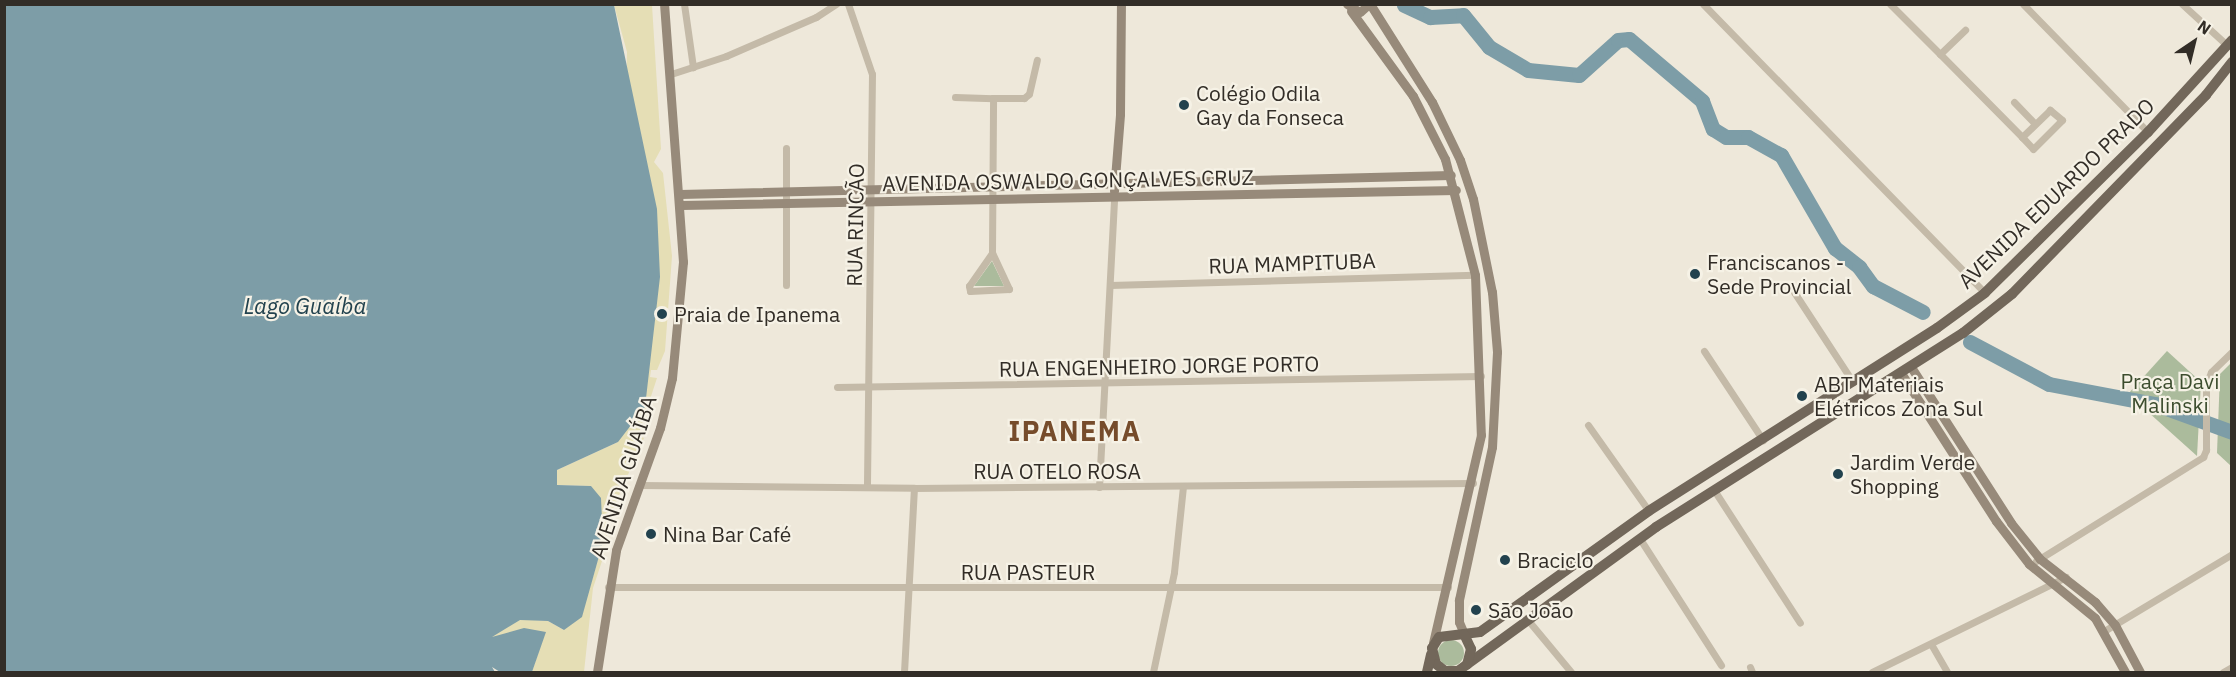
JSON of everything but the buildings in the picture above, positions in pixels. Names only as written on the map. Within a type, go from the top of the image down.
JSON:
[{"type":"main road","name":"AVENIDA EDUARDO PRADO","points":[[1432,648],[1444,634],[1480,632],[1649,511],[1853,382],[1985,292],[2148,132],[2230,43]]},
{"type":"main road","name":"AVENIDA EDUARDO PRADO","points":[[1464,669],[1527,619],[1640,539],[1737,475],[1906,370],[2012,294],[2206,95],[2232,62]]},
{"type":"main road","points":[[1881,363],[1898,362],[1906,370]]},
{"type":"main road","points":[[1737,475],[1735,464],[1743,453]]},
{"type":"main road","points":[[1432,648],[1433,659],[1445,671],[1464,669],[1471,649],[1464,634]]},
{"type":"main road","points":[[1427,672],[1432,648]]},
{"type":"street","name":"AVENIDA GUAÍBA","points":[[597,672],[608,587],[616,550],[660,428],[672,378],[683,262],[681,194],[664,4]]},
{"type":"street","points":[[684,4],[693,67]]},
{"type":"street","points":[[671,74],[816,17],[836,4]]},
{"type":"street","name":"RUA RINCÃO","points":[[849,4],[872,74],[873,197],[867,487]]},
{"type":"street","points":[[1099,487],[1113,197],[1120,114],[1121,4]]},
{"type":"street","points":[[1347,7],[1360,12],[1370,4],[1432,102],[1460,160],[1473,199],[1492,292],[1497,352],[1492,447],[1459,600],[1459,622],[1464,634]]},
{"type":"street","points":[[1703,4],[1985,292]]},
{"type":"street","points":[[1890,4],[2022,137],[2036,148],[2062,120],[2050,110],[2022,137]]},
{"type":"street","points":[[2023,4],[2148,132]]},
{"type":"street","points":[[2182,4],[2230,43]]},
{"type":"street","points":[[1347,7],[1413,96],[1451,175],[1475,275],[1481,376],[1481,435],[1473,483],[1432,648]]},
{"type":"street","points":[[1940,54],[1965,30]]},
{"type":"street","points":[[955,97],[1024,98],[1033,87],[1037,60]]},
{"type":"street","points":[[992,253],[969,286],[970,291],[1009,290],[992,253],[993,98]]},
{"type":"street","points":[[2014,102],[2035,124]]},
{"type":"street","points":[[786,148],[788,199],[786,285]]},
{"type":"street","name":"AVENIDA OSWALDO GONÇALVES CRUZ","points":[[681,205],[788,199],[994,194],[1114,186],[1451,175]]},
{"type":"street","points":[[1332,179],[1333,191]]},
{"type":"street","points":[[1228,182],[1229,194]]},
{"type":"street","name":"AVENIDA OSWALDO GONÇALVES CRUZ","points":[[994,194],[1113,197],[1456,190]]},
{"type":"street","name":"AVENIDA OSWALDO GONÇALVES CRUZ","points":[[681,194],[788,199]]},
{"type":"street","name":"RUA MAMPITUBA","points":[[1110,285],[1475,275]]},
{"type":"street","points":[[1794,292],[1853,382]]},
{"type":"street","points":[[1704,351],[1764,440]]},
{"type":"street","points":[[2029,564],[2203,457],[2206,450],[2206,384],[2211,372],[2232,352]]},
{"type":"street","points":[[1906,370],[1947,423],[2011,523],[2040,559],[2066,577],[2095,602],[2115,625],[2140,672]]},
{"type":"street","points":[[1906,370],[1948,446],[2029,564],[2084,607],[2104,631],[2125,672]]},
{"type":"street","name":"RUA ENGENHEIRO JORGE PORTO","points":[[837,387],[1481,376]]},
{"type":"street","points":[[1938,429],[1947,423]]},
{"type":"street","points":[[1588,425],[1649,511]]},
{"type":"street","points":[[1948,446],[1958,441]]},
{"type":"street","name":"RUA OTELO ROSA","points":[[640,485],[914,488],[1473,483]]},
{"type":"street","points":[[1153,672],[1171,588],[1183,486]]},
{"type":"street","points":[[904,672],[911,589],[914,488]]},
{"type":"street","points":[[1714,490],[1800,623]]},
{"type":"street","points":[[1640,539],[1721,664]]},
{"type":"street","points":[[2104,631],[2232,554]]},
{"type":"street","points":[[1872,672],[2066,577]]},
{"type":"street","name":"RUA PASTEUR","points":[[608,587],[911,589],[1448,587]]},
{"type":"street","points":[[1527,619],[1571,672]]},
{"type":"street","points":[[1931,644],[1947,672]]},
{"type":"street","points":[[2223,672],[2232,667]]},
{"type":"green space","points":[[992,261],[1004,286],[974,286]]},
{"type":"green space","name":"Praça Davi Malinski","points":[[2167,351],[2201,382],[2197,456],[2128,394]]},
{"type":"green space","points":[[2231,363],[2231,466],[2217,453],[2220,374]]},
{"type":"green space","points":[[1451,640],[1460,644],[1464,653],[1460,662],[1451,666],[1442,662],[1438,653],[1442,644]]},
{"type":"sand","points":[[614,5],[652,5],[661,149],[654,162],[663,173],[672,256],[665,351],[657,370],[651,370],[650,377],[657,378],[638,436],[644,438],[610,516],[604,555],[593,588],[584,672],[532,672],[545,632],[489,638],[520,619],[548,621],[564,630],[590,587],[603,542],[591,486],[557,485],[557,470],[618,442],[627,52]]},
{"type":"water","name":"Lago Guaíba","points":[[4,5],[614,5],[657,209],[660,277],[645,407],[618,442],[557,470],[557,485],[591,486],[601,498],[603,542],[582,617],[564,630],[548,621],[520,620],[492,637],[524,628],[546,632],[532,672],[500,672],[492,667],[495,672],[5,672]]},
{"type":"waterway","points":[[1404,5],[1430,17],[1463,15],[1489,47],[1528,70],[1579,75],[1618,40],[1629,39],[1702,101],[1713,129],[1726,137],[1748,137],[1781,155],[1835,248],[1859,267],[1873,286],[1923,312]]},
{"type":"waterway","points":[[1970,342],[2049,384],[2155,404],[2232,432]]},
{"type":"place","name":"Colégio Odila Gay da Fonseca","points":[[1184,105]]},
{"type":"place","name":"Franciscanos - Sede Provincial","points":[[1695,274]]},
{"type":"place","name":"Praia de Ipanema","points":[[662,314]]},
{"type":"place","name":"ABT Materiais Elétricos Zona Sul","points":[[1802,396]]},
{"type":"place","name":"Jardim Verde Shopping","points":[[1838,474]]},
{"type":"place","name":"Nina Bar Café","points":[[651,534]]},
{"type":"place","name":"Braciclo","points":[[1505,560]]},
{"type":"place","name":"São João","points":[[1476,610]]},
{"type":"district","name":"IPANEMA","points":[[1075,431]]}]
